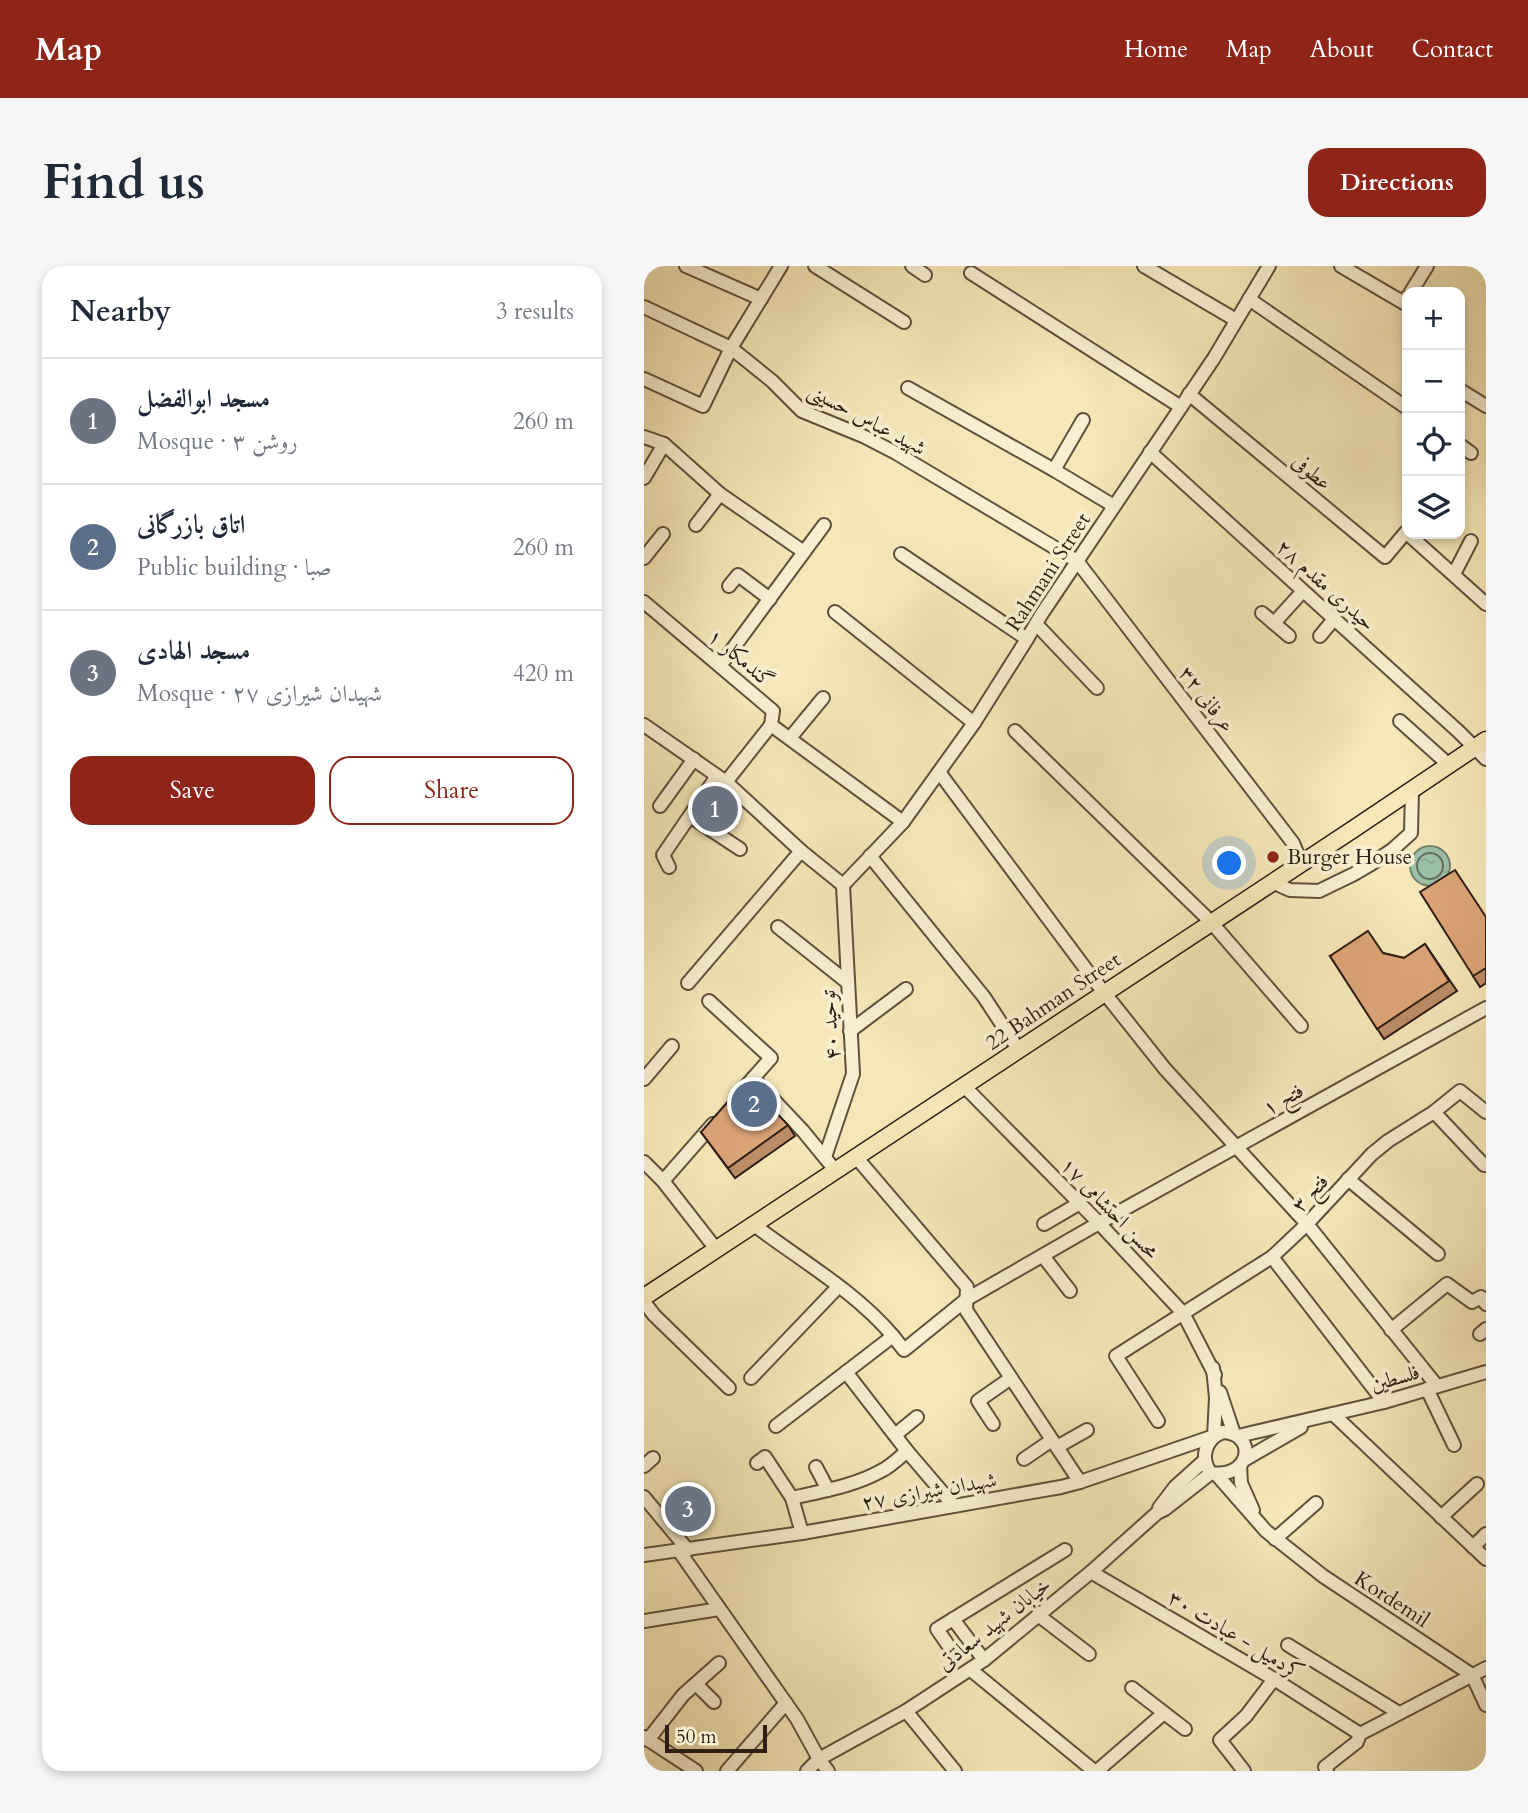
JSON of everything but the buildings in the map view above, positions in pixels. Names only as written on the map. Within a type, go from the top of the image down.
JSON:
[{"type":"main road","name":"22 Bahman Street","points":[[644,1297],[1301,862],[1450,765],[1482,749]]},
{"type":"street","points":[[686,266],[761,299]]},
{"type":"street","points":[[644,379],[703,406],[731,348],[781,266]]},
{"type":"street","points":[[815,266],[904,322]]},
{"type":"street","points":[[912,266],[925,275]]},
{"type":"street","points":[[1144,266],[1236,320]]},
{"type":"street","name":"Rahmani Street","points":[[843,886],[903,822],[974,723],[1077,561],[1181,407],[1269,266]]},
{"type":"street","points":[[1341,266],[1402,302]]},
{"type":"street","points":[[1414,287],[1427,266]]},
{"type":"street","points":[[971,273],[1181,407]]},
{"type":"street","points":[[1249,299],[1402,402]]},
{"type":"street","name":"شهید عباس حسینی","points":[[644,307],[731,348],[772,381],[802,411],[885,447],[1077,561]]},
{"type":"street","points":[[908,388],[1114,506]]},
{"type":"street","points":[[1465,393],[1486,407]]},
{"type":"street","name":"عطوفی","points":[[1189,394],[1385,558],[1402,539]]},
{"type":"street","points":[[1054,470],[1083,420]]},
{"type":"street","points":[[644,437],[663,444],[720,494],[804,552]]},
{"type":"street","points":[[644,478],[663,444]]},
{"type":"street","points":[[1465,449],[1471,453]]},
{"type":"street","name":"حیدری مقدم ۲۸","points":[[1150,452],[1334,620],[1482,749]]},
{"type":"street","points":[[696,525],[720,494]]},
{"type":"street","points":[[720,666],[824,525]]},
{"type":"street","points":[[644,558],[663,534]]},
{"type":"street","points":[[1414,539],[1486,604]]},
{"type":"street","points":[[1454,574],[1471,541]]},
{"type":"street","points":[[901,554],[1027,639]]},
{"type":"street","name":"عرفانی ۳۲","points":[[1077,561],[1293,843],[1301,862]]},
{"type":"street","points":[[729,586],[738,575],[770,599]]},
{"type":"street","points":[[1274,623],[1303,591]]},
{"type":"street","name":"گندمکار ۱","points":[[644,602],[773,711],[771,725],[903,822]]},
{"type":"street","points":[[835,612],[974,723]]},
{"type":"street","points":[[1262,613],[1289,636]]},
{"type":"street","points":[[1320,636],[1334,620]]},
{"type":"street","points":[[1036,624],[1097,688]]},
{"type":"street","points":[[790,738],[823,698]]},
{"type":"street","points":[[1400,721],[1450,765]]},
{"type":"street","points":[[644,725],[722,779],[843,886]]},
{"type":"street","points":[[666,861],[691,816],[771,725]]},
{"type":"street","points":[[1015,731],[1211,922],[1301,1026]]},
{"type":"street","points":[[660,806],[694,760]]},
{"type":"street","points":[[939,772],[1104,993],[1165,1069],[1307,1224],[1391,1329],[1432,1388],[1454,1446]]},
{"type":"street","points":[[1272,883],[1290,890],[1319,891],[1354,874],[1392,850],[1410,833],[1412,790]]},
{"type":"street","points":[[691,816],[740,849]]},
{"type":"street","points":[[688,983],[801,851]]},
{"type":"street","points":[[870,856],[984,997],[1018,1049]]},
{"type":"street","name":"توحید ۴۰","points":[[824,1157],[853,1074],[843,886]]},
{"type":"street","points":[[778,928],[847,982]]},
{"type":"street","points":[[850,1031],[906,989]]},
{"type":"street","points":[[663,1181],[771,1058],[709,1001]]},
{"type":"street","name":"فتح ۱","points":[[893,1336],[904,1349],[967,1299],[1486,1007]]},
{"type":"street","points":[[644,1079],[672,1046]]},
{"type":"street","points":[[753,1078],[835,1170]]},
{"type":"street","name":"محسن احتشامی ۱۷","points":[[964,1086],[1080,1203],[1183,1313],[1213,1368],[1236,1435]]},
{"type":"street","name":"فتح ۳","points":[[1157,1421],[1116,1356],[1272,1257],[1307,1224],[1372,1154],[1460,1091],[1486,1112]]},
{"type":"street","points":[[1434,1112],[1484,1165]]},
{"type":"street","points":[[856,1157],[967,1287],[966,1310],[1080,1482]]},
{"type":"street","points":[[644,1162],[663,1181],[716,1250]]},
{"type":"street","points":[[1348,1179],[1438,1254]]},
{"type":"street","points":[[1044,1224],[1080,1203]]},
{"type":"street","points":[[754,1225],[876,1316],[893,1336],[776,1426]]},
{"type":"street","points":[[1043,1256],[1070,1292]]},
{"type":"street","points":[[1272,1257],[1384,1402]]},
{"type":"street","points":[[1391,1329],[1447,1284],[1472,1302],[1483,1301]]},
{"type":"street","points":[[751,1378],[838,1287]]},
{"type":"street","points":[[644,1302],[653,1315],[705,1361],[730,1388]]},
{"type":"street","name":"محسن احتشامی ۱۷","points":[[1213,1368],[1216,1398],[1214,1436]]},
{"type":"street","name":"فلسطین","points":[[1314,1420],[1486,1372]]},
{"type":"street","points":[[846,1373],[954,1506]]},
{"type":"street","points":[[993,1424],[978,1401],[1011,1378]]},
{"type":"street","points":[[1333,1414],[1486,1559]]},
{"type":"street","points":[[895,1435],[918,1417]]},
{"type":"street","points":[[1270,1535],[1206,1467],[1207,1447],[1214,1436],[1223,1432],[1236,1435],[1314,1420]]},
{"type":"street","points":[[1213,1474],[1228,1473],[1314,1420]]},
{"type":"street","points":[[1024,1459],[1087,1430]]},
{"type":"street","points":[[1236,1435],[1245,1447],[1241,1483],[1248,1500],[1270,1535]]},
{"type":"street","name":"شهیدان شیرازی ۲۷","points":[[644,1555],[802,1533],[1080,1482],[1214,1436]]},
{"type":"street","points":[[792,1498],[869,1477],[907,1451]]},
{"type":"street","points":[[757,1463],[765,1457],[792,1498],[802,1533]]},
{"type":"street","name":"خیابان شهید سعادتی","points":[[807,1771],[819,1759],[905,1711],[984,1660],[1091,1572],[1157,1513],[1175,1487],[1205,1460]]},
{"type":"street","points":[[816,1467],[828,1490]]},
{"type":"street","name":"خیابان شهید سعادتی","points":[[1157,1513],[1213,1474]]},
{"type":"street","points":[[1441,1517],[1477,1484]]},
{"type":"street","points":[[644,1497],[797,1719],[828,1771]]},
{"type":"street","points":[[1270,1535],[1316,1503]]},
{"type":"street","points":[[1473,1547],[1486,1534]]},
{"type":"street","name":"Kordemil","points":[[1270,1535],[1323,1576],[1472,1675]]},
{"type":"street","points":[[948,1645],[937,1629],[1065,1550]]},
{"type":"street","name":"کردمیل - عبادت ۳۰","points":[[1091,1572],[1274,1679],[1360,1734]]},
{"type":"street","points":[[644,1621],[719,1609]]},
{"type":"street","points":[[1038,1615],[1089,1654]]},
{"type":"street","points":[[953,1619],[984,1660]]},
{"type":"street","points":[[1288,1645],[1399,1713]]},
{"type":"street","points":[[696,1771],[646,1738],[683,1695],[719,1663]]},
{"type":"street","points":[[1326,1769],[1357,1742],[1360,1734],[1486,1668]]},
{"type":"street","points":[[971,1670],[1096,1771],[1164,1713]]},
{"type":"street","points":[[1472,1675],[1486,1705]]},
{"type":"street","points":[[1244,1771],[1220,1740],[1246,1716],[1274,1679]]},
{"type":"street","points":[[696,1684],[714,1702]]},
{"type":"street","points":[[1132,1688],[1185,1729]]},
{"type":"street","points":[[727,1771],[786,1703]]},
{"type":"street","points":[[905,1711],[955,1771]]},
{"type":"water","points":[[1430,846],[1444,852],[1450,866],[1444,880],[1430,886],[1416,880],[1410,866],[1416,852]]},
{"type":"place","name":"مسجد ابوالفضل","points":[[715,809]]},
{"type":"place","name":"Burger House","points":[[1273,857]]},
{"type":"place","name":"اتاق بازرگانی","points":[[754,1104]]},
{"type":"place","name":"مسجد الهادی","points":[[688,1509]]}]
